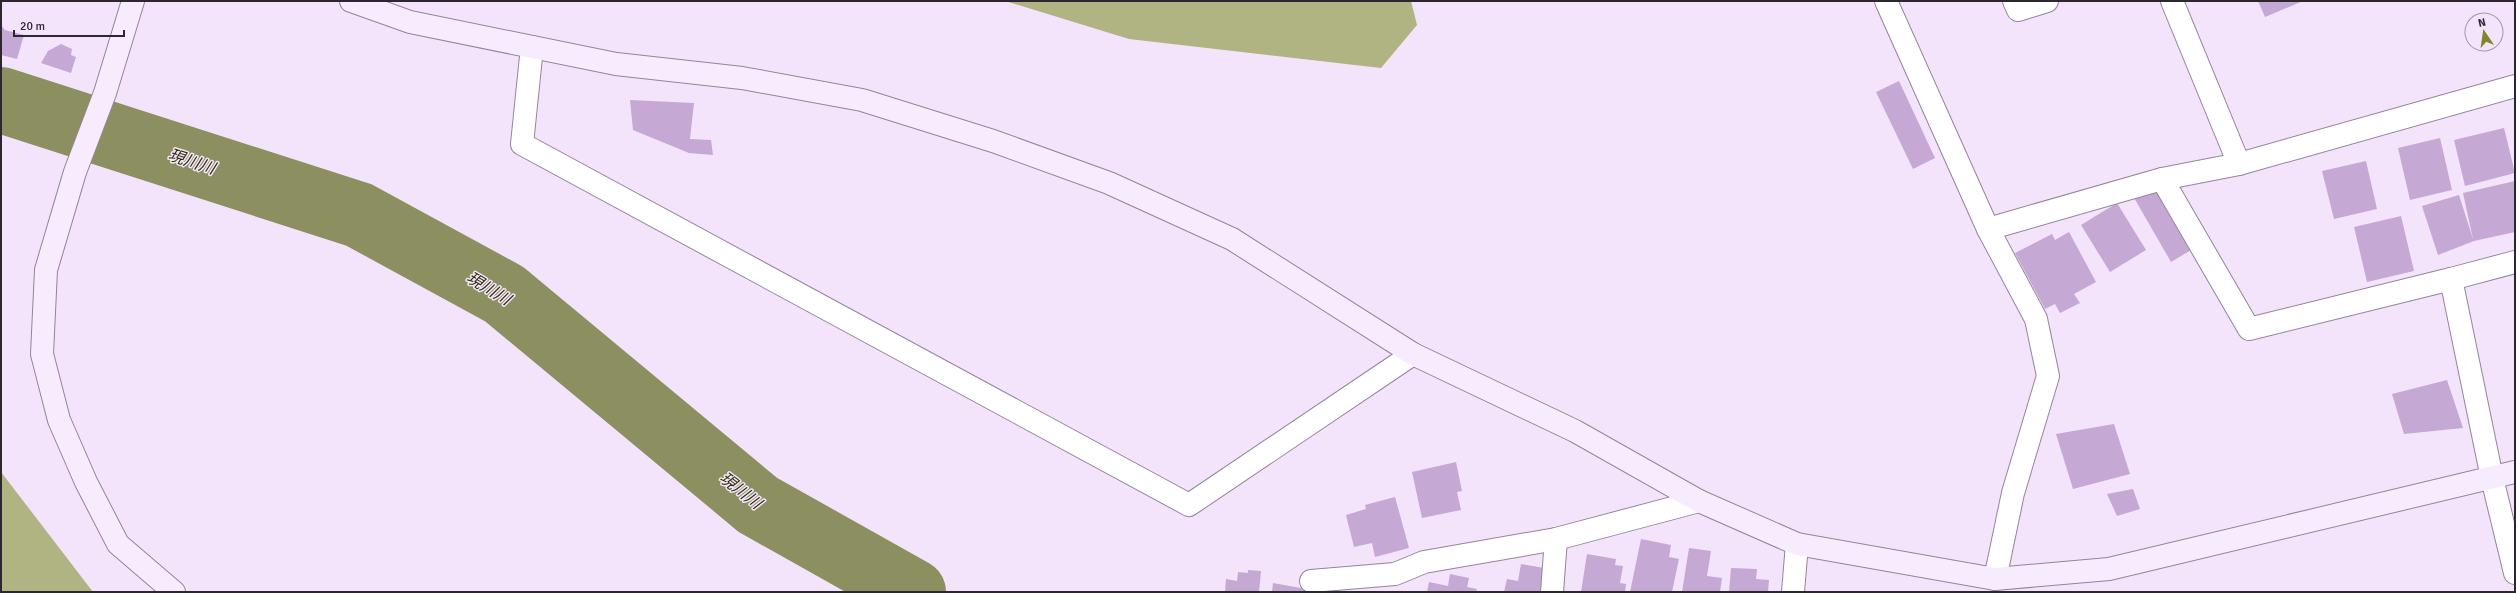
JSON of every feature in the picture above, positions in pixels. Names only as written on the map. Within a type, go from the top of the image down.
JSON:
[{"type":"street","points":[[133,1],[105,94],[75,172],[46,270],[42,354],[59,420],[86,482],[118,544],[174,592]]},
{"type":"street","points":[[351,1],[410,22],[616,64],[742,78],[862,100],[993,141],[1109,183],[1232,239],[1413,354],[1575,431],[1700,501],[1797,544],[1995,578],[2109,569],[2515,472]]},
{"type":"street","points":[[1886,1],[1988,229],[2036,319],[2048,376],[2013,493],[1995,578]]},
{"type":"street","points":[[2014,1],[2018,10],[2047,1]]},
{"type":"street","points":[[2172,1],[2239,164]]},
{"type":"street","points":[[532,47],[522,144],[1189,505],[1413,354]]},
{"type":"street","points":[[1988,229],[2162,179],[2239,164],[2515,86]]},
{"type":"street","points":[[2162,179],[2249,329],[2515,262]]},
{"type":"street","points":[[2451,279],[2492,478],[2515,573]]},
{"type":"street","points":[[1311,581],[1395,574],[1424,562],[1556,539],[1700,501]]},
{"type":"street","points":[[1552,592],[1556,539]]},
{"type":"street","points":[[1793,592],[1797,544]]},
{"type":"green space","points":[[1005,1],[1411,1],[1417,25],[1381,68],[1129,39]]},
{"type":"green space","points":[[1,472],[93,592],[1,592]]},
{"type":"building","points":[[2258,1],[2303,1],[2265,17]]},
{"type":"building","points":[[1,25],[5,30],[24,35],[17,59],[1,55]]},
{"type":"building","points":[[61,44],[72,49],[71,55],[76,57],[71,73],[41,63],[48,51]]},
{"type":"building","points":[[1899,81],[1935,158],[1913,169],[1876,92]]},
{"type":"building","points":[[630,100],[694,103],[690,139],[711,140],[713,155],[689,153],[633,130]]},
{"type":"building","points":[[2504,128],[2515,173],[2465,186],[2454,140]]},
{"type":"building","points":[[2440,138],[2452,190],[2410,200],[2398,148]]},
{"type":"building","points":[[2366,161],[2377,209],[2334,219],[2322,171]]},
{"type":"building","points":[[2160,181],[2198,246],[2171,262],[2133,196]]},
{"type":"building","points":[[2515,181],[2515,232],[2474,241],[2438,255],[2422,206],[2459,195],[2473,239],[2463,193]]},
{"type":"building","points":[[2117,203],[2146,250],[2110,272],[2081,225]]},
{"type":"building","points":[[2401,216],[2414,271],[2367,282],[2354,227]]},
{"type":"building","points":[[2069,232],[2096,282],[2074,294],[2080,303],[2060,313],[2055,304],[2045,309],[2015,253],[2052,234],[2055,240]]},
{"type":"building","points":[[2447,380],[2463,428],[2404,434],[2392,394]]},
{"type":"building","points":[[2114,424],[2130,474],[2073,489],[2056,434]]},
{"type":"building","points":[[1456,462],[1462,491],[1457,492],[1461,510],[1422,518],[1412,472]]},
{"type":"building","points":[[2133,489],[2140,509],[2117,516],[2107,494]]},
{"type":"building","points":[[1395,497],[1409,548],[1375,557],[1372,543],[1354,547],[1346,515],[1366,509],[1365,505]]},
{"type":"building","points":[[1641,539],[1671,545],[1669,557],[1679,559],[1672,592],[1630,592]]},
{"type":"building","points":[[1689,548],[1711,551],[1707,576],[1722,578],[1720,592],[1682,592]]},
{"type":"building","points":[[1587,554],[1616,559],[1615,565],[1623,566],[1620,583],[1626,584],[1625,592],[1581,592]]},
{"type":"building","points":[[1521,564],[1544,568],[1540,592],[1504,592],[1507,579],[1518,581]]},
{"type":"building","points":[[1731,568],[1757,569],[1756,579],[1769,580],[1768,592],[1729,592]]},
{"type":"building","points":[[1248,570],[1261,571],[1259,592],[1225,592],[1226,579],[1237,581],[1238,572],[1248,573]]},
{"type":"building","points":[[1450,574],[1469,578],[1467,587],[1477,589],[1476,592],[1427,592],[1429,582],[1448,586]]},
{"type":"building","points":[[1273,583],[1317,591],[1317,592],[1272,592]]},
{"type":"waterway","name":"現川川","points":[[1,100],[359,215],[504,294],[758,505],[913,592]]}]
